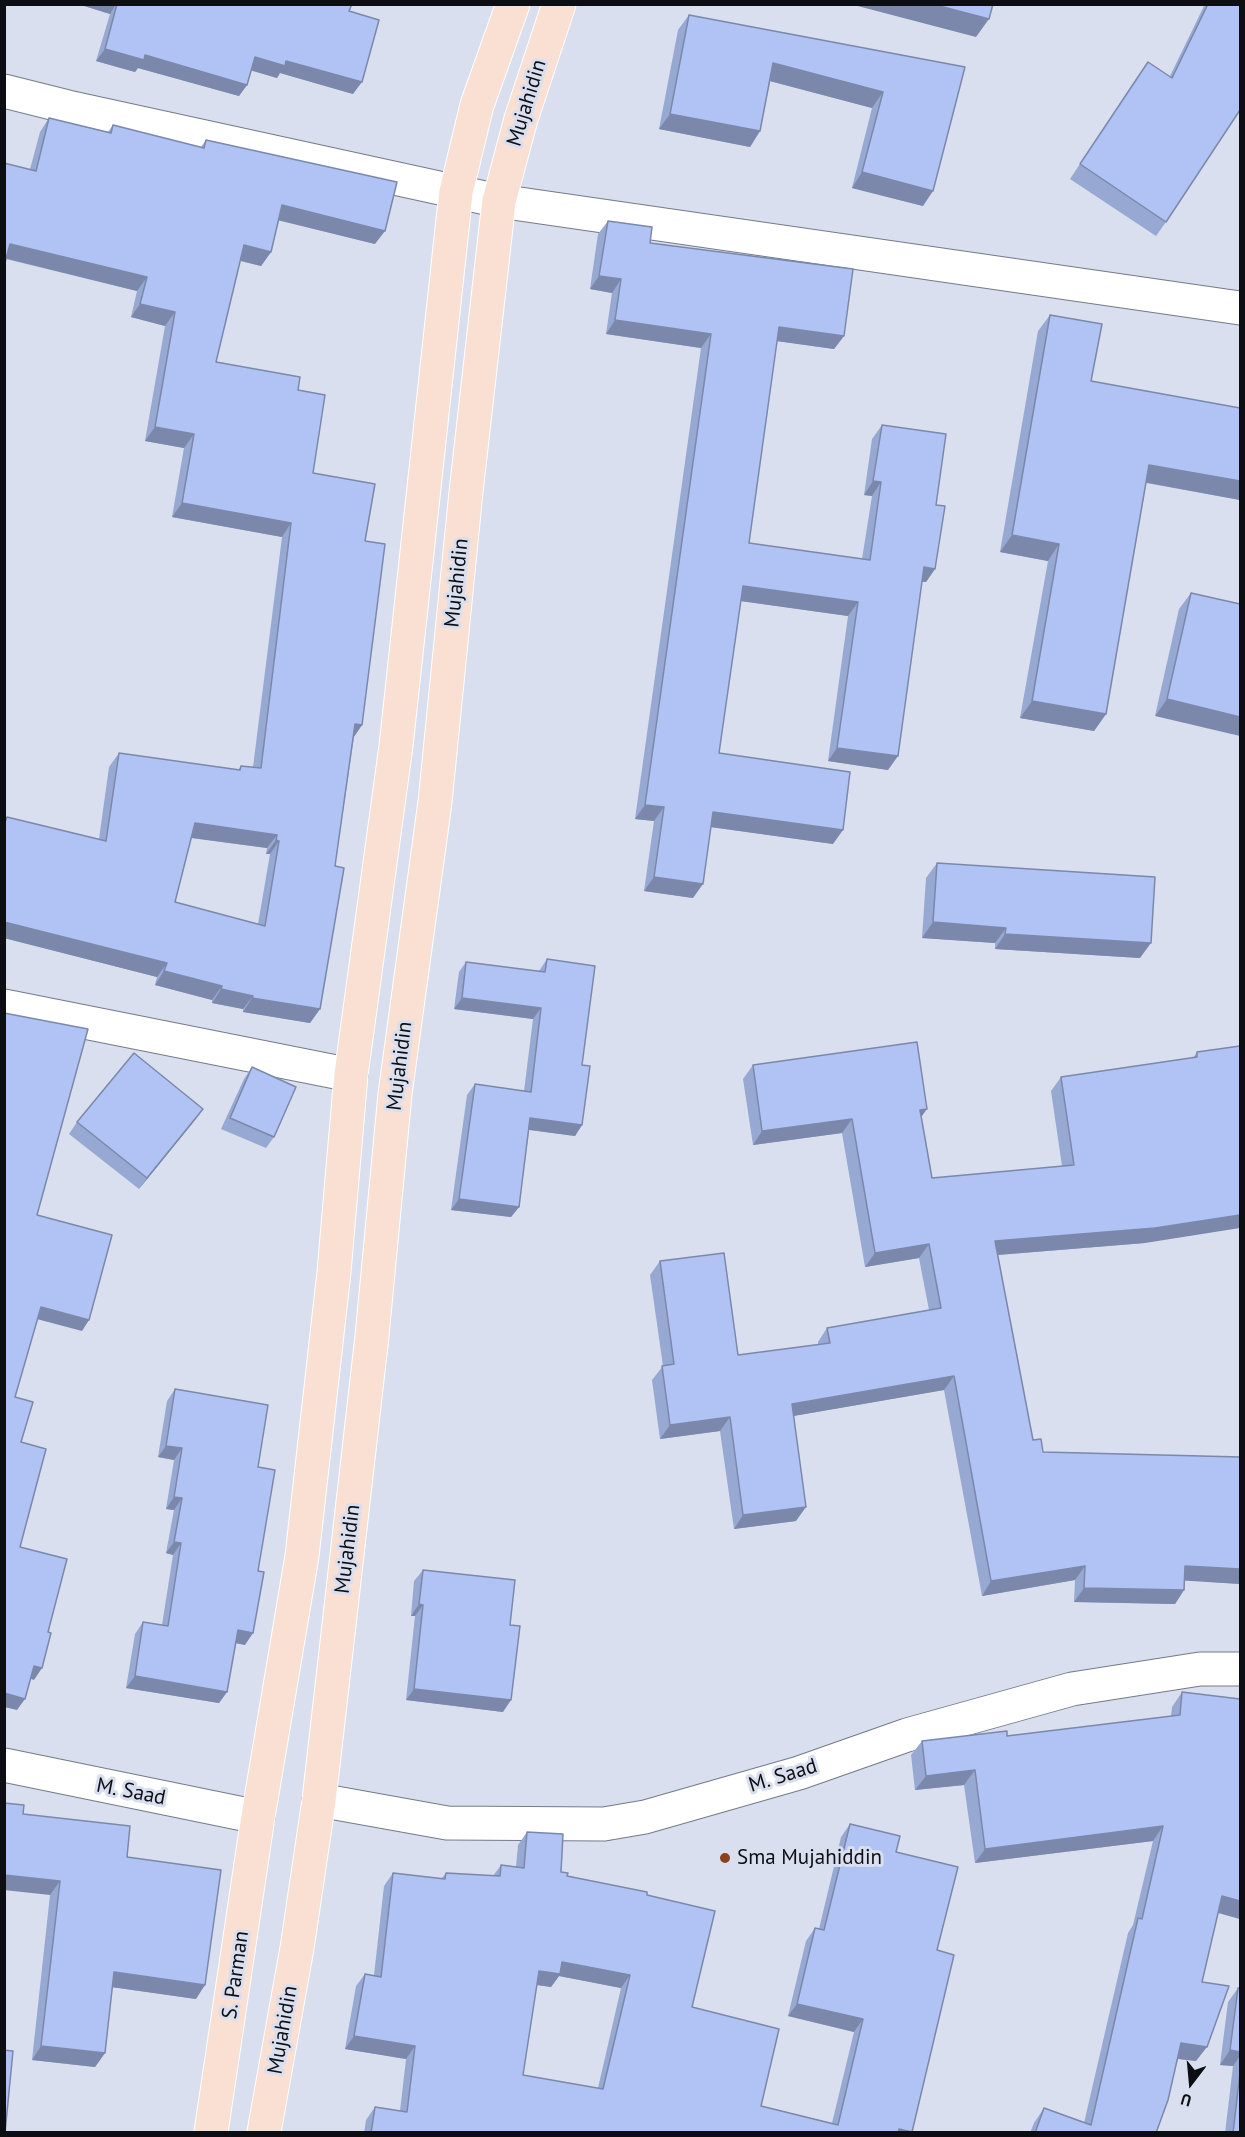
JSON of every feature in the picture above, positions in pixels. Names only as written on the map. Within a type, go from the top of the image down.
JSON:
[{"type":"main road","points":[[258,1817],[303,1545],[334,1272],[351,1075],[396,746],[456,192],[477,105],[513,4]]},
{"type":"main road","name":"Mujahidin","points":[[264,2133],[297,1948],[319,1800],[372,1336],[395,1094],[435,802],[470,446],[499,201],[521,119],[559,4]]},
{"type":"main road","name":"S. Parman","points":[[211,2133],[258,1817]]},
{"type":"street","points":[[4,91],[499,201],[1240,308]]},
{"type":"street","points":[[4,1006],[351,1075]]},
{"type":"street","name":"M. Saad","points":[[319,1800],[447,1823],[604,1824],[645,1817],[799,1773],[907,1735],[1072,1689],[1200,1669],[1240,1669]]},
{"type":"street","name":"M. Saad","points":[[4,1765],[258,1817]]},
{"type":"building","points":[[117,4],[352,4],[349,11],[379,20],[362,82],[286,61],[285,66],[255,57],[247,85],[145,55],[144,60],[105,49]]},
{"type":"building","points":[[932,4],[993,4],[989,19]]},
{"type":"building","points":[[1208,4],[1240,4],[1240,110],[1166,222],[1080,164],[1148,62],[1172,78]]},
{"type":"building","points":[[689,15],[965,67],[933,191],[862,172],[883,92],[773,63],[760,131],[670,114]]},
{"type":"building","points":[[49,118],[111,133],[113,125],[204,148],[206,140],[397,182],[385,231],[282,205],[271,252],[244,245],[216,362],[300,377],[298,390],[325,395],[313,473],[375,484],[365,541],[385,544],[362,725],[355,724],[335,866],[344,868],[320,1009],[252,998],[253,996],[221,989],[222,986],[164,971],[167,963],[4,922],[4,822],[7,817],[106,841],[119,753],[240,770],[241,766],[261,768],[291,523],[182,503],[194,434],[155,427],[175,312],[140,304],[147,277],[10,244],[4,266],[4,163],[36,171]],"holes":[[[195,823],[277,835],[276,840],[279,841],[265,926],[175,902]]]},
{"type":"building","points":[[608,221],[652,227],[650,243],[853,269],[844,336],[779,327],[749,543],[870,560],[881,482],[873,481],[882,425],[946,434],[936,505],[945,506],[935,569],[924,567],[898,756],[837,748],[858,602],[743,586],[719,753],[850,772],[843,830],[713,812],[703,884],[654,877],[664,807],[645,805],[711,334],[615,320],[621,279],[599,276]]},
{"type":"building","points":[[1050,315],[1102,324],[1091,381],[1240,408],[1240,481],[1149,465],[1106,714],[1032,701],[1059,544],[1012,535]]},
{"type":"building","points":[[1191,593],[1240,604],[1240,717],[1167,699]]},
{"type":"building","points":[[937,863],[1155,877],[1151,943],[1005,934],[1006,928],[933,922]]},
{"type":"building","points":[[547,959],[595,966],[582,1065],[590,1066],[582,1125],[530,1118],[519,1207],[459,1199],[475,1084],[531,1092],[541,1008],[462,998],[466,962],[545,972]]},
{"type":"building","points":[[4,1013],[88,1029],[37,1215],[112,1235],[89,1320],[41,1307],[15,1397],[33,1402],[21,1442],[46,1449],[20,1547],[67,1559],[48,1632],[51,1633],[42,1668],[34,1666],[25,1699],[4,1693]]},
{"type":"building","points":[[917,1042],[927,1109],[920,1110],[932,1178],[1074,1165],[1061,1077],[1197,1057],[1197,1052],[1240,1046],[1240,1215],[1155,1228],[995,1241],[1033,1440],[1041,1439],[1043,1452],[1240,1457],[1240,1569],[1185,1566],[1184,1590],[1084,1588],[1085,1566],[991,1581],[954,1376],[792,1404],[806,1507],[743,1515],[730,1417],[670,1425],[662,1366],[674,1364],[660,1261],[724,1253],[738,1355],[830,1343],[827,1328],[941,1308],[929,1244],[875,1253],[852,1119],[762,1131],[753,1065]]},
{"type":"building","points":[[134,1053],[203,1109],[147,1178],[77,1122]]},
{"type":"building","points":[[252,1067],[296,1087],[274,1137],[230,1118]]},
{"type":"building","points":[[175,1389],[268,1405],[258,1467],[275,1470],[258,1571],[264,1572],[253,1633],[238,1630],[227,1692],[135,1676],[143,1622],[168,1626],[181,1543],[174,1542],[182,1498],[174,1497],[182,1448],[166,1446]]},
{"type":"building","points":[[423,1570],[515,1580],[510,1625],[520,1626],[511,1700],[414,1689],[423,1605],[419,1604]]},
{"type":"building","points":[[1182,1692],[1240,1699],[1240,1901],[1222,1896],[1202,1982],[1229,1986],[1207,2047],[1181,2043],[1168,2100],[1156,2133],[1035,2133],[1044,2108],[1091,2125],[1138,1918],[1142,1919],[1163,1826],[985,1849],[975,1770],[926,1776],[922,1741],[1007,1731],[1007,1736],[1180,1715]]},
{"type":"building","points":[[4,1803],[24,1805],[23,1814],[130,1826],[127,1857],[221,1870],[205,1985],[114,1972],[105,2053],[41,2046],[60,1881],[4,1875]]},
{"type":"building","points":[[850,1824],[900,1836],[896,1852],[958,1867],[937,1950],[954,1955],[912,2132],[899,2129],[898,2133],[371,2133],[375,2107],[407,2112],[415,2046],[354,2036],[365,1974],[381,1977],[393,1873],[445,1879],[446,1873],[500,1876],[501,1865],[524,1868],[527,1832],[563,1834],[561,1872],[568,1873],[567,1876],[647,1892],[647,1895],[715,1911],[692,2007],[779,2029],[761,2106],[838,2125],[863,2019],[797,2004],[815,1928],[824,1930]],"holes":[[[562,1962],[630,1975],[603,2089],[523,2075],[539,1971],[560,1974]]]},
{"type":"building","points":[[1238,1988],[1240,1988],[1240,2052],[1230,2050]]},
{"type":"building","points":[[4,2050],[13,2051],[5,2133],[4,2133]]},
{"type":"building","points":[[1240,2073],[1240,2133],[1233,2133]]},
{"type":"place","name":"Sma Mujahiddin","points":[[725,1858]]}]
